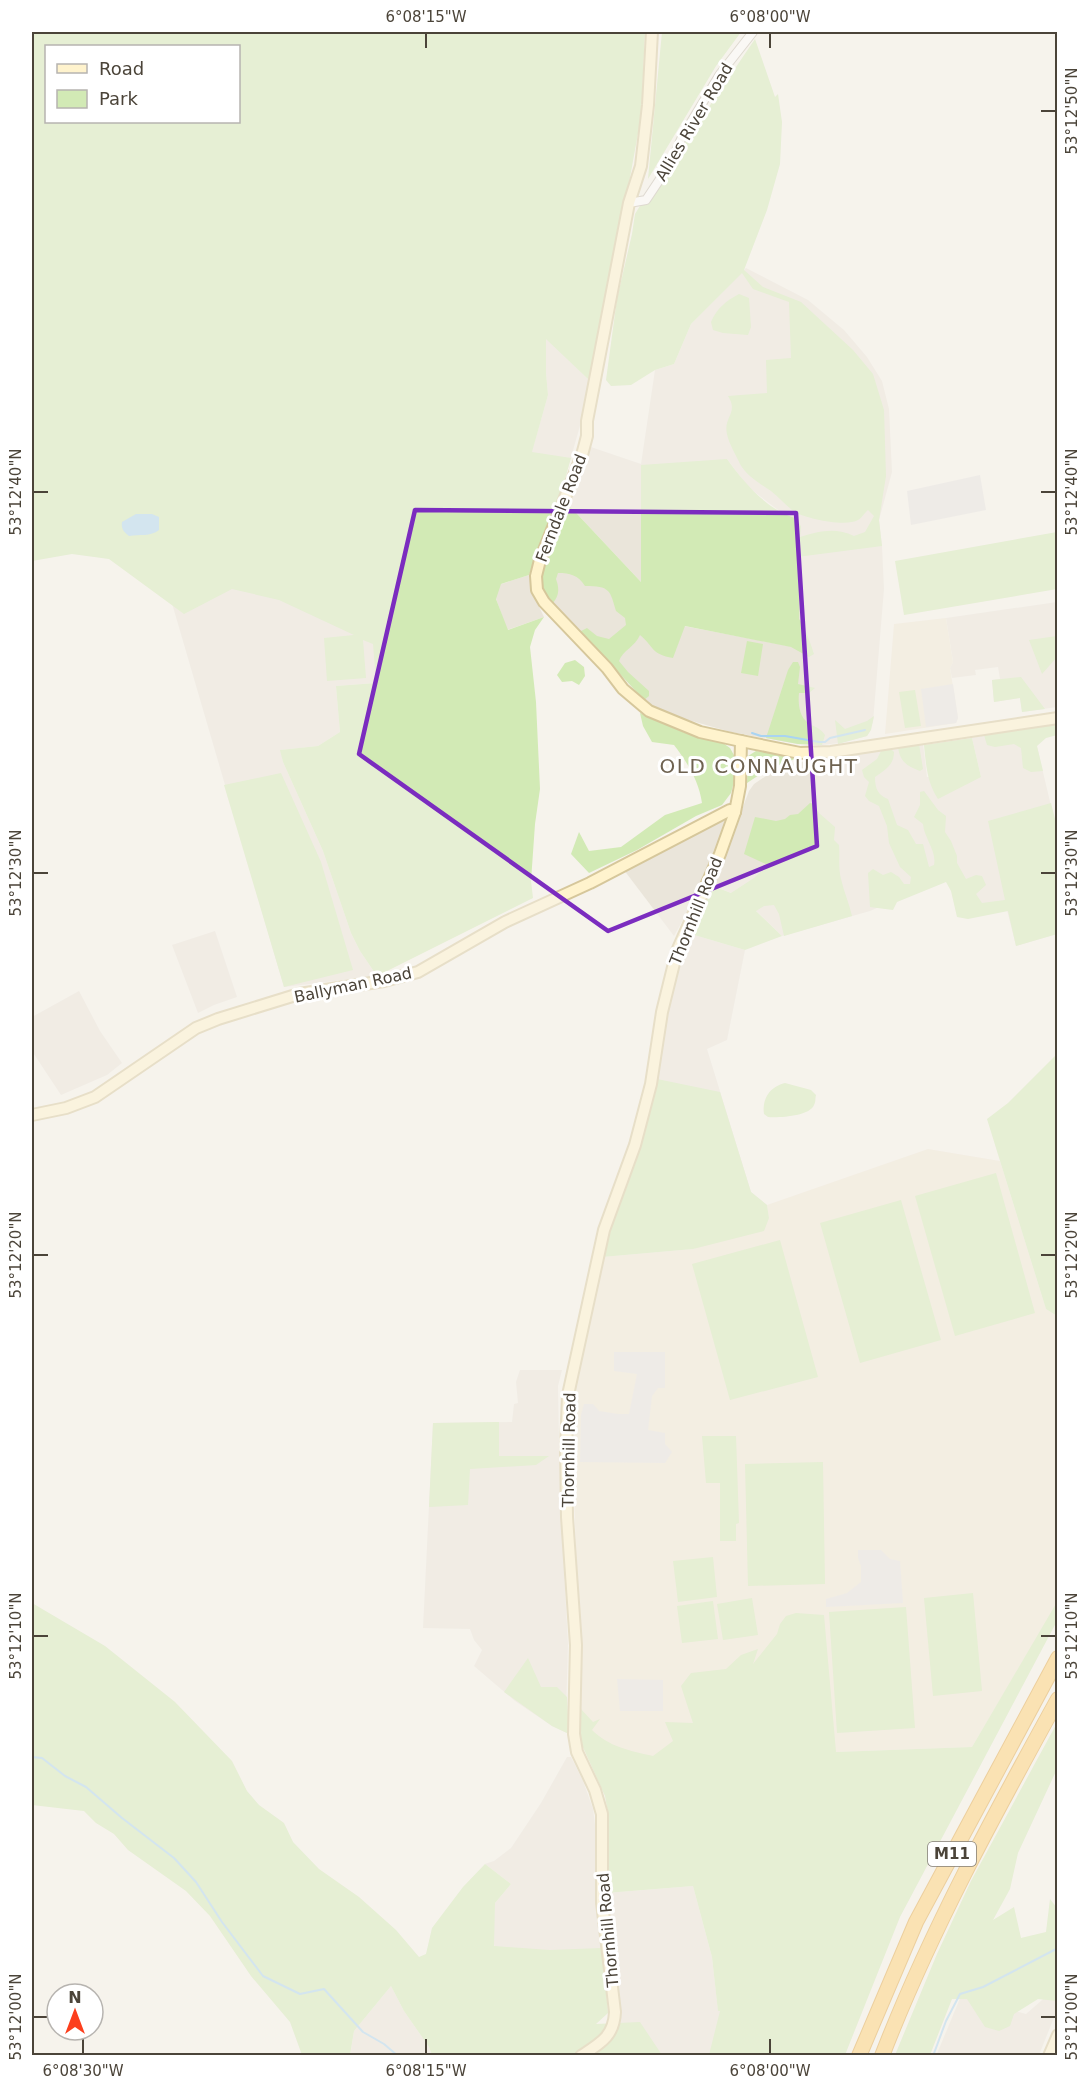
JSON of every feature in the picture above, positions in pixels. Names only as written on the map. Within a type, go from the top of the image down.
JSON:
[{"type":"highway","name":"M11","points":[[859,2055],[916,1922],[976,1807],[1058,1659]]},
{"type":"highway","name":"M11","points":[[882,2055],[931,1939],[1058,1699]]},
{"type":"street","name":"Ferndale Road","points":[[652,32],[648,105],[641,166],[629,203],[587,421],[587,436],[582,455],[540,560],[536,576],[537,590],[553,614],[640,704],[669,721],[700,732],[800,753],[831,752],[1058,718]]},
{"type":"street","name":"Allies River Road","points":[[629,203],[646,201],[670,164],[682,137],[720,74],[753,32]]},
{"type":"street","name":"Thornhill Road","points":[[581,2055],[610,2035],[614,2026],[615,2012],[602,1903],[602,1814],[596,1790],[578,1752],[574,1734],[576,1645],[567,1517],[568,1395],[604,1230],[635,1145],[651,1084],[662,1012],[676,951],[720,854],[735,812],[740,786],[741,741]]},
{"type":"street","name":"Ballyman Road","points":[[32,1115],[66,1108],[95,1097],[196,1028],[218,1019],[299,994],[384,981],[417,972],[506,922],[590,883],[729,810],[735,812]]},
{"type":"street","points":[[1049,2055],[1058,2035]]},
{"type":"highlighted area","points":[[415,510],[796,513],[817,846],[608,931],[359,754]]},
{"type":"shaded area","points":[[746,268],[808,300],[844,330],[867,357],[882,381],[889,409],[892,472],[879,520],[884,589],[873,722],[867,736],[839,743],[798,744],[731,732],[660,712],[644,700],[609,662],[550,606],[548,551],[650,606],[676,649],[684,626],[794,647],[800,589],[797,557],[786,516],[748,487],[727,459],[642,583],[564,500],[585,445],[641,464],[655,370],[674,364],[691,324]]},
{"type":"shaded area","points":[[546,338],[588,379],[593,380],[560,496],[526,472],[548,395]]},
{"type":"shaded area","points":[[980,475],[986,510],[911,525],[907,491]]},
{"type":"shaded area","points":[[240,574],[373,636],[376,683],[336,686],[340,732],[318,746],[281,750],[283,762],[323,851],[351,933],[377,976],[284,987],[171,600]]},
{"type":"shaded area","points":[[529,575],[532,592],[544,617],[507,630],[492,587]]},
{"type":"shaded area","points":[[1057,602],[1057,707],[1022,712],[1020,698],[994,702],[992,680],[1000,679],[998,667],[975,670],[976,675],[952,678],[950,668],[953,662],[946,618]]},
{"type":"shaded area","points":[[946,618],[953,662],[950,668],[958,718],[956,723],[885,734],[894,624]]},
{"type":"shaded area","points":[[953,684],[958,718],[956,723],[926,727],[921,689]]},
{"type":"shaded area","points":[[1032,726],[1057,831],[1057,934],[1016,946],[1006,906],[963,916],[951,875],[870,911],[782,936],[742,897],[713,886],[749,791],[754,784],[775,770],[795,763],[923,744],[927,777],[981,777],[972,738]]},
{"type":"shaded area","points":[[722,820],[726,823],[705,880],[674,936],[624,870]]},
{"type":"shaded area","points":[[215,931],[237,997],[198,1013],[172,945]]},
{"type":"shaded area","points":[[691,934],[745,950],[727,1040],[707,1049],[751,1192],[767,1205],[628,1177],[650,1111],[672,992],[679,964]]},
{"type":"shaded area","points":[[79,991],[100,1031],[122,1063],[107,1075],[61,1095],[32,1051],[32,1017]]},
{"type":"shaded area","points":[[928,1149],[1000,1161],[1046,1309],[1057,1316],[1058,1602],[972,1747],[836,1752],[595,1770],[579,1734],[579,1645],[571,1401],[589,1328],[602,1257],[693,1249],[769,1218],[767,1205]]},
{"type":"shaded area","points":[[614,1352],[665,1352],[665,1388],[658,1388],[652,1396],[648,1430],[665,1433],[665,1444],[672,1452],[665,1463],[580,1462],[581,1415],[584,1404],[593,1404],[599,1411],[629,1414],[637,1374],[614,1371]]},
{"type":"shaded area","points":[[520,1370],[562,1370],[558,1386],[560,1496],[568,1644],[566,1713],[569,1734],[552,1726],[515,1701],[474,1666],[482,1650],[474,1640],[470,1629],[423,1628],[433,1423],[512,1422],[514,1404],[518,1403],[516,1382]]},
{"type":"shaded area","points":[[858,1550],[881,1550],[890,1559],[900,1561],[903,1603],[826,1607],[826,1599],[847,1593],[861,1582]]},
{"type":"shaded area","points":[[617,1679],[663,1680],[663,1711],[620,1711]]},
{"type":"shaded area","points":[[567,1757],[571,1757],[583,1781],[593,1809],[608,2013],[495,1952],[493,1935],[495,1903],[511,1884],[485,1864],[494,1861],[511,1848],[541,1803]]},
{"type":"shaded area","points":[[693,1886],[712,1957],[718,2010],[770,2014],[760,2055],[640,2055],[615,2030],[620,2019],[606,1893]]},
{"type":"shaded area","points":[[391,1986],[432,2055],[350,2056],[354,2031]]},
{"type":"shaded area","points":[[1057,1987],[1057,2010],[1039,2055],[936,2056],[961,1996],[1026,2014]]},
{"type":"green space","points":[[32,32],[645,32],[641,117],[593,380],[588,379],[546,339],[548,395],[532,452],[571,458],[560,496],[529,575],[501,584],[496,599],[508,630],[544,617],[535,630],[530,647],[536,702],[540,789],[531,881],[533,898],[377,976],[351,933],[323,851],[283,762],[280,750],[318,746],[340,732],[336,686],[376,683],[373,644],[363,640],[366,678],[327,681],[324,638],[354,635],[279,600],[232,589],[184,614],[109,559],[72,554],[32,561]]},
{"type":"green space","points":[[662,32],[741,32],[716,66],[648,179]]},
{"type":"green space","points":[[755,39],[775,97],[778,94],[782,122],[780,164],[767,210],[744,270],[763,287],[801,302],[853,350],[873,374],[884,410],[886,476],[879,520],[882,546],[797,557],[800,589],[799,619],[814,654],[809,657],[791,647],[685,626],[673,658],[657,652],[640,635],[619,661],[649,691],[649,696],[644,700],[609,662],[577,633],[587,628],[597,636],[609,639],[626,625],[625,618],[616,611],[608,591],[600,587],[585,586],[573,575],[558,573],[556,579],[558,593],[550,606],[541,588],[540,578],[564,500],[641,582],[641,465],[727,459],[749,487],[767,503],[798,519],[801,527],[800,537],[827,531],[854,536],[865,532],[874,516],[868,510],[858,520],[845,523],[801,515],[754,479],[740,464],[727,434],[726,428],[732,407],[728,396],[767,393],[766,360],[791,358],[789,302],[753,289],[742,273],[691,324],[674,364],[655,370],[631,385],[611,386],[606,380],[617,299],[635,214],[685,132],[694,129]]},
{"type":"green space","points":[[739,294],[749,298],[751,327],[748,335],[713,330],[711,322],[716,313],[726,302]]},
{"type":"green space","points":[[1057,532],[1057,589],[904,615],[895,561]]},
{"type":"green space","points":[[1057,636],[1057,657],[1042,674],[1029,640]]},
{"type":"green space","points":[[747,641],[763,644],[758,676],[741,673]]},
{"type":"green space","points":[[575,660],[584,667],[585,676],[579,685],[572,681],[562,682],[557,675],[565,663]]},
{"type":"green space","points":[[793,662],[798,662],[800,667],[798,684],[815,688],[809,693],[799,693],[799,704],[800,712],[808,723],[820,729],[825,735],[822,745],[798,744],[766,738],[788,670]]},
{"type":"green space","points":[[1021,677],[1045,709],[1022,712],[1020,698],[994,702],[992,680]]},
{"type":"green space","points":[[915,690],[921,726],[905,728],[899,692]]},
{"type":"green space","points":[[640,713],[683,732],[723,743],[730,748],[735,757],[736,774],[731,793],[722,805],[696,816],[637,850],[589,873],[571,854],[579,832],[589,851],[621,847],[665,815],[702,803],[695,779],[683,758],[674,745],[652,742],[643,726]]},
{"type":"green space","points":[[874,716],[867,736],[838,744],[835,720],[845,729]]},
{"type":"green space","points":[[1057,722],[1057,735],[1046,738],[1037,746],[1043,771],[1031,772],[1023,768],[1021,748],[1014,744],[995,747],[987,745],[984,735]]},
{"type":"green space","points":[[972,738],[981,777],[938,799],[929,780],[924,745]]},
{"type":"green space","points":[[919,744],[923,769],[920,771],[905,763],[898,747]]},
{"type":"green space","points":[[890,748],[894,752],[892,760],[888,767],[875,777],[875,781],[879,793],[888,799],[897,825],[908,830],[916,844],[923,844],[929,867],[934,865],[934,855],[923,824],[914,817],[920,805],[920,792],[924,791],[938,810],[946,816],[945,832],[951,841],[957,856],[957,863],[966,879],[976,875],[982,876],[986,885],[976,894],[982,903],[1005,900],[988,821],[1051,803],[1058,831],[1057,934],[1016,946],[1008,911],[968,919],[957,917],[951,891],[946,882],[897,902],[893,910],[870,907],[868,873],[873,869],[883,875],[891,872],[904,884],[910,884],[911,877],[900,867],[889,843],[887,826],[879,806],[865,796],[869,782],[862,770],[877,759],[882,749]]},
{"type":"green space","points":[[756,751],[795,759],[768,769],[747,783],[748,756]]},
{"type":"green space","points":[[281,773],[321,862],[353,970],[284,987],[224,785]]},
{"type":"green space","points":[[810,803],[814,804],[819,813],[835,827],[834,840],[839,845],[840,875],[852,916],[784,936],[779,914],[774,905],[764,906],[756,911],[782,936],[745,950],[691,934],[713,886],[731,893],[754,878],[768,865],[744,854],[755,817],[776,821],[785,819],[790,815],[798,814]]},
{"type":"green space","points":[[1057,1054],[1057,1316],[1046,1309],[987,1119],[1008,1103]]},
{"type":"green space","points":[[657,1079],[720,1092],[751,1192],[767,1205],[769,1218],[764,1231],[693,1249],[602,1257],[650,1111]]},
{"type":"green space","points":[[785,1083],[811,1090],[816,1095],[815,1104],[807,1112],[801,1114],[768,1117],[764,1114],[764,1103],[768,1094],[775,1087]]},
{"type":"green space","points":[[996,1173],[1035,1313],[955,1336],[915,1196]]},
{"type":"green space","points":[[901,1200],[941,1340],[860,1363],[820,1223]]},
{"type":"green space","points":[[780,1240],[818,1377],[730,1400],[692,1264]]},
{"type":"green space","points":[[499,1422],[499,1456],[549,1456],[536,1465],[470,1469],[468,1505],[429,1507],[433,1423]]},
{"type":"green space","points":[[702,1436],[736,1436],[739,1523],[736,1524],[736,1541],[720,1541],[720,1483],[706,1483]]},
{"type":"green space","points":[[823,1462],[825,1584],[748,1586],[745,1464]]},
{"type":"green space","points":[[713,1557],[717,1597],[678,1602],[673,1561]]},
{"type":"green space","points":[[973,1593],[982,1691],[933,1696],[924,1598]]},
{"type":"green space","points":[[752,1598],[758,1635],[723,1640],[717,1604]]},
{"type":"green space","points":[[713,1601],[718,1639],[682,1643],[677,1606]]},
{"type":"green space","points":[[1057,1602],[1057,1621],[900,1917],[845,2055],[709,2055],[720,2011],[718,2011],[712,1957],[693,1886],[606,1893],[608,1813],[605,1796],[582,1745],[579,1734],[579,1707],[593,1722],[600,1719],[592,1730],[606,1741],[621,1748],[653,1756],[673,1741],[665,1722],[693,1723],[681,1686],[691,1673],[726,1669],[741,1655],[758,1649],[753,1664],[777,1634],[786,1616],[796,1613],[824,1615],[836,1752],[972,1747]]},
{"type":"green space","points":[[32,1603],[105,1646],[175,1702],[232,1761],[247,1791],[259,1805],[284,1823],[293,1842],[319,1869],[359,1897],[396,1930],[419,1957],[426,1954],[432,1928],[463,1887],[485,1864],[511,1884],[495,1903],[494,1946],[550,1950],[602,1948],[608,2013],[596,2024],[640,2022],[662,2055],[432,2055],[391,1986],[354,2031],[350,2055],[302,2055],[290,2022],[251,1976],[210,1916],[186,1891],[128,1850],[114,1834],[96,1823],[84,1811],[32,1805]]},
{"type":"green space","points":[[906,1607],[915,1728],[837,1733],[829,1612]]},
{"type":"green space","points":[[528,1658],[541,1687],[557,1687],[567,1697],[569,1734],[552,1726],[504,1692]]},
{"type":"green space","points":[[1057,1723],[1057,1769],[1018,1853],[1010,1889],[993,1920],[1014,1907],[1021,1938],[1046,1932],[1050,1899],[1057,1908],[1057,2001],[1038,1999],[1014,2014],[1010,2026],[999,2031],[985,2027],[967,1999],[952,1999],[930,2055],[895,2055],[937,1954],[971,1881]]},
{"type":"water","points":[[136,514],[152,514],[159,517],[159,530],[129,536],[123,530],[122,522]]},
{"type":"waterway","points":[[752,733],[761,736],[785,736],[825,742],[830,738],[865,730]]},
{"type":"waterway","points":[[32,1757],[42,1758],[65,1776],[86,1787],[174,1858],[196,1882],[222,1922],[263,1976],[300,1994],[324,1989],[363,2032],[384,2044],[398,2056]]},
{"type":"waterway","points":[[933,2056],[946,2021],[960,1994],[983,1987],[1058,1948]]},
{"type":"district","name":"OLD CONNAUGHT","points":[[759,766]]}]
